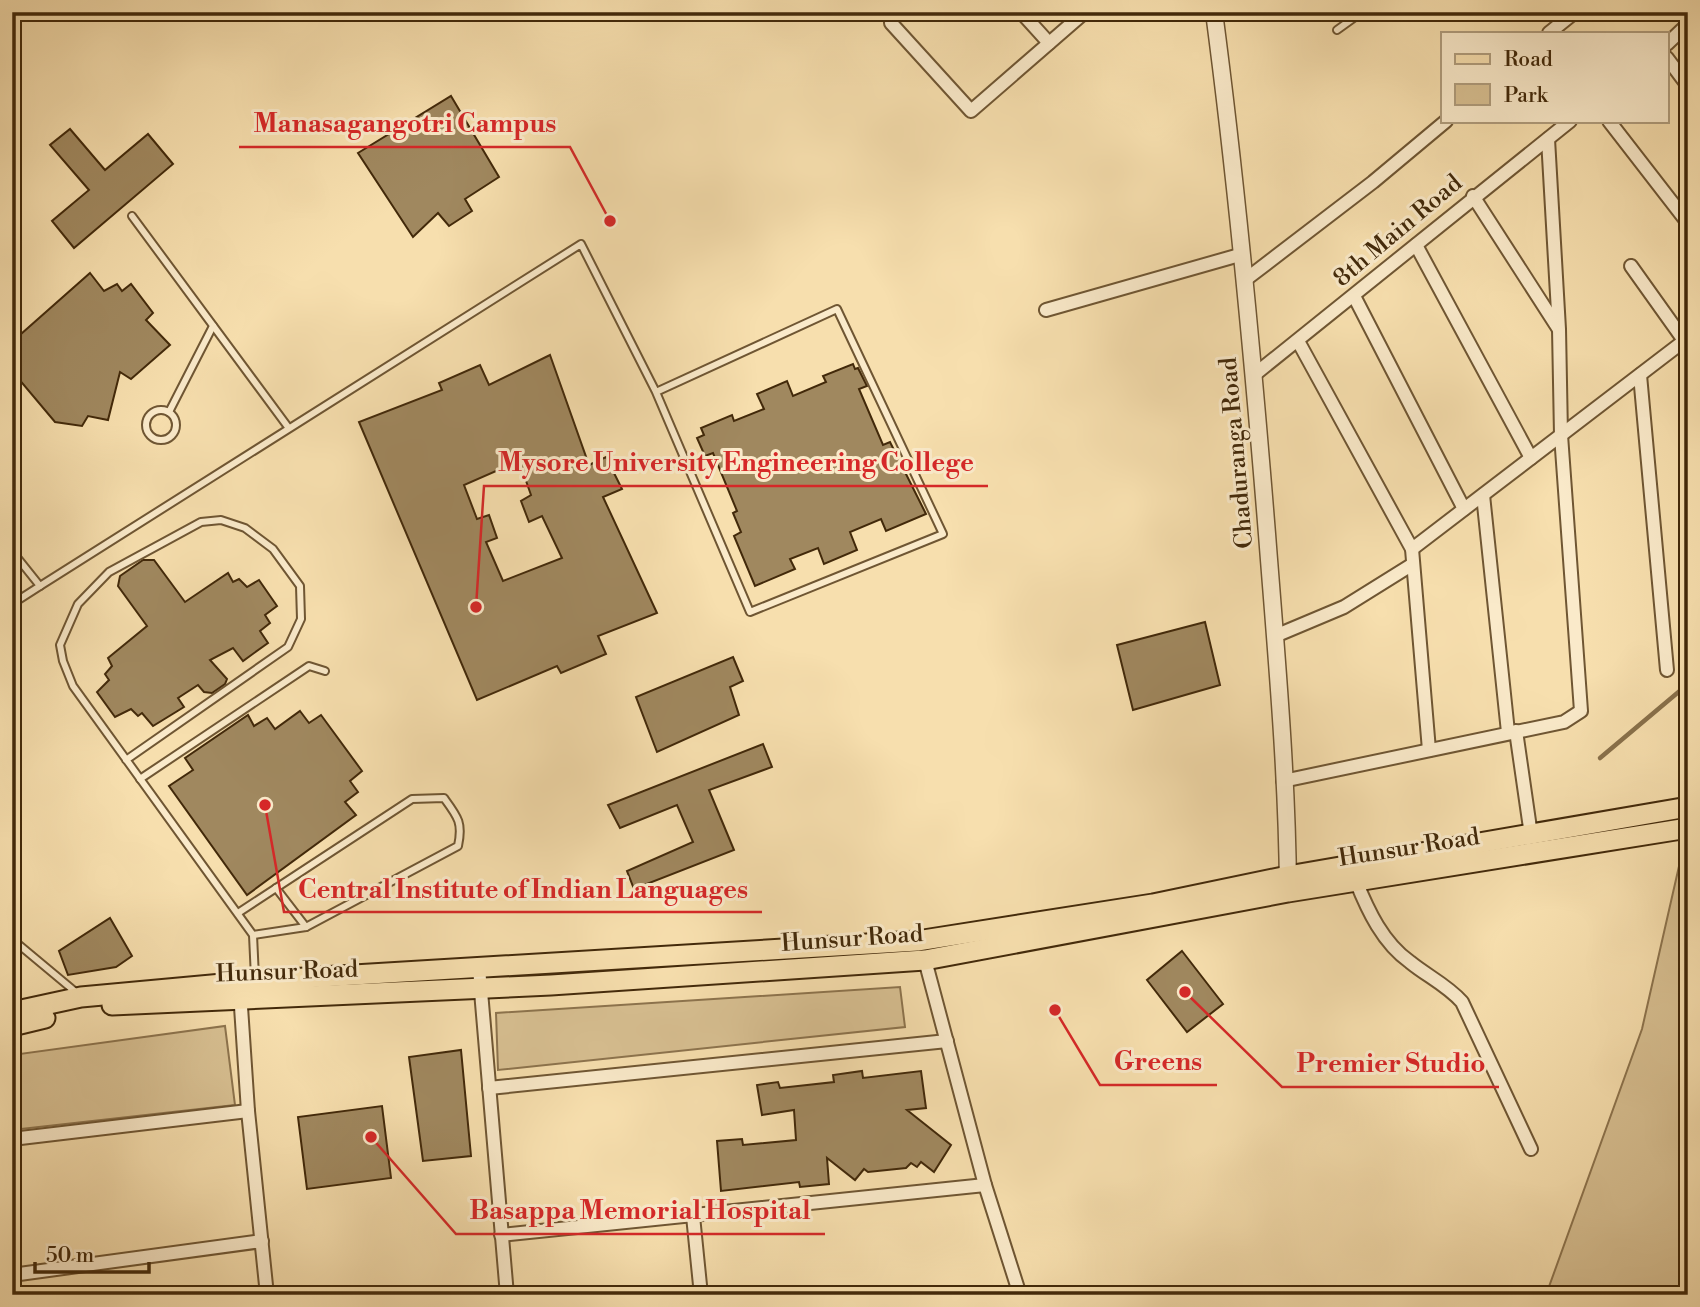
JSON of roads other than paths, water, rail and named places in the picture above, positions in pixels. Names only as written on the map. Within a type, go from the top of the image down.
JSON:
[{"type":"main road","points":[[245,987],[479,968],[917,941],[1288,884],[1531,835],[1688,807]]},
{"type":"main road","name":"Hunsur Road","points":[[12,1026],[87,1002],[245,987],[481,988],[925,960],[1288,884],[1356,881],[1688,828]]},
{"type":"main road","points":[[12,1012],[87,1002]]},
{"type":"street","points":[[1021,12],[1049,43]]},
{"type":"street","points":[[891,23],[971,111],[1085,12]]},
{"type":"street","name":"Chaduranga Road","points":[[1214,12],[1243,254],[1254,375],[1275,636],[1288,884]]},
{"type":"street","points":[[1550,32],[1574,12]]},
{"type":"street","points":[[1668,43],[1688,24]]},
{"type":"street","points":[[1668,59],[1688,86]]},
{"type":"street","points":[[1245,280],[1373,182],[1445,122]]},
{"type":"street","name":"8th Main Road","points":[[1254,375],[1354,296],[1473,196],[1569,122]]},
{"type":"street","points":[[1610,122],[1688,223]]},
{"type":"street","points":[[1283,781],[1564,722],[1581,711],[1583,701],[1561,435],[1559,330],[1548,139]]},
{"type":"street","points":[[1473,196],[1559,330]]},
{"type":"street","points":[[1416,245],[1531,458]]},
{"type":"street","points":[[1046,310],[1243,254]]},
{"type":"street","points":[[1412,549],[1640,375],[1686,344],[1632,267]]},
{"type":"street","points":[[1354,296],[1464,509]]},
{"type":"street","points":[[1298,341],[1412,549],[1429,750]]},
{"type":"street","points":[[1640,375],[1667,670]]},
{"type":"street","points":[[1483,495],[1512,732],[1531,835]]},
{"type":"street","points":[[1275,636],[1344,607],[1413,564]]},
{"type":"street","points":[[1356,881],[1371,916],[1392,945],[1410,963],[1450,989],[1462,1002],[1531,1149]]},
{"type":"street","points":[[925,960],[985,1185],[1020,1295]]},
{"type":"street","points":[[479,968],[508,1295]]},
{"type":"street","points":[[245,987],[248,1111],[267,1295]]},
{"type":"street","points":[[489,1088],[947,1041]]},
{"type":"street","points":[[12,1139],[248,1111]]},
{"type":"street","points":[[501,1235],[985,1185]]},
{"type":"street","points":[[693,1216],[701,1295]]},
{"type":"street","points":[[12,1275],[262,1241]]},
{"type":"lane","points":[[1337,30],[1362,12]]},
{"type":"lane","points":[[132,216],[288,427]]},
{"type":"lane","points":[[12,604],[581,244],[656,392],[750,612],[943,534],[837,309],[656,392]]},
{"type":"lane","points":[[169,412],[213,326]]},
{"type":"lane","points":[[159,410],[169,412],[175,420],[173,433],[165,439],[152,437],[146,428],[147,418],[159,410]]},
{"type":"lane","points":[[126,760],[288,647],[301,620],[300,586],[273,549],[245,528],[221,520],[201,522],[109,572],[78,604],[60,645],[62,661],[73,686],[126,760],[253,934],[245,987]]},
{"type":"lane","points":[[12,551],[40,586]]},
{"type":"lane","points":[[140,779],[309,666],[325,671]]},
{"type":"lane","points":[[238,913],[412,799],[444,798],[462,830],[458,846],[306,926],[253,934]]},
{"type":"lane","points":[[276,888],[306,926]]},
{"type":"lane","points":[[12,939],[87,1002]]},
{"type":"waterway","points":[[1600,758],[1688,684]]},
{"type":"place","name":"Manasagangotri Campus","points":[[610,221]]},
{"type":"place","name":"Mysore University Engineering College","points":[[476,607]]},
{"type":"place","name":"Central Institute of Indian Languages","points":[[265,805]]},
{"type":"place","name":"Premier Studio","points":[[1185,992]]},
{"type":"place","name":"Greens","points":[[1055,1010]]},
{"type":"place","name":"Basappa Memorial Hospital","points":[[371,1137]]}]
